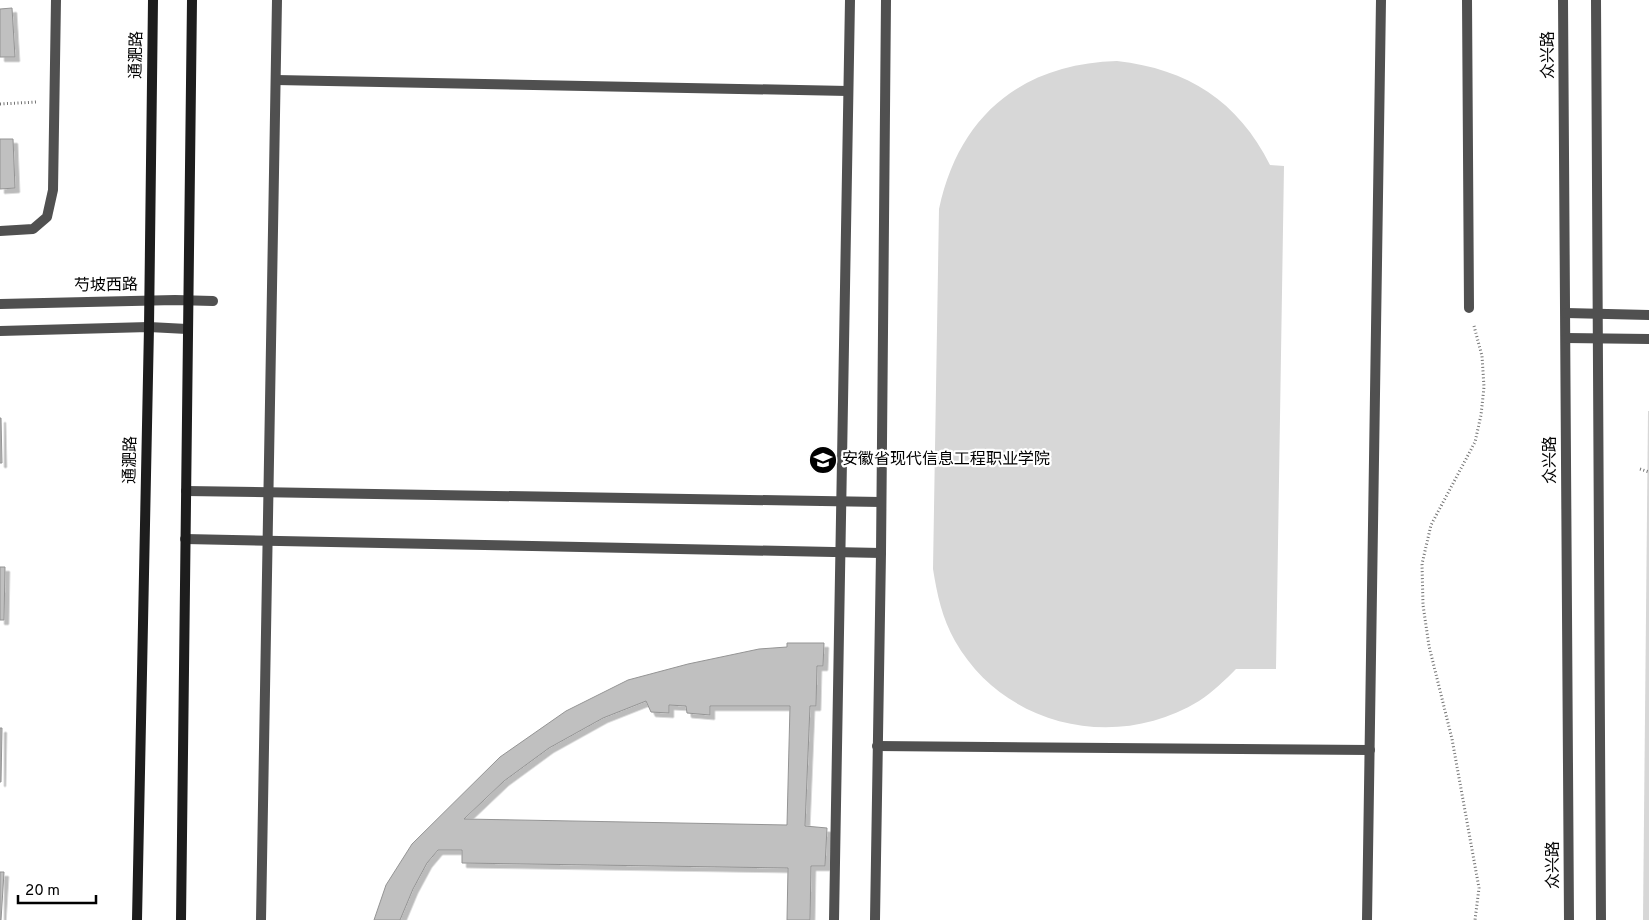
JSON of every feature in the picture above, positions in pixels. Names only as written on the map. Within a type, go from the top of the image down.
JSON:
[{"type":"main road","name":"通淝路","points":[[137,920],[149,327],[153,0]]},
{"type":"main road","points":[[180,920],[192,0]]},
{"type":"street","points":[[0,231],[33,229],[47,217],[53,190],[56,0]]},
{"type":"street","points":[[261,920],[278,0]]},
{"type":"street","points":[[834,920],[850,0]]},
{"type":"street","points":[[874,920],[882,502],[886,0]]},
{"type":"street","points":[[1367,920],[1381,0]]},
{"type":"street","points":[[1467,0],[1469,308]]},
{"type":"street","name":"众兴路","points":[[1563,0],[1569,920]]},
{"type":"street","points":[[1596,0],[1601,920]]},
{"type":"street","points":[[276,80],[848,91]]},
{"type":"street","name":"芍坡西路","points":[[0,304],[175,300],[213,302]]},
{"type":"street","points":[[1566,312],[1649,315]]},
{"type":"street","points":[[0,331],[149,327],[187,329]]},
{"type":"street","points":[[1566,338],[1649,339]]},
{"type":"street","points":[[186,492],[882,502]]},
{"type":"street","points":[[185,539],[881,552]]},
{"type":"street","points":[[877,746],[1370,750]]},
{"type":"path","points":[[0,104],[54,101]]},
{"type":"path","points":[[1469,308],[1482,356],[1484,386],[1481,415],[1475,442],[1431,525],[1422,564],[1423,604],[1429,646],[1452,739],[1479,888],[1475,920]]},
{"type":"path","points":[[1640,469],[1649,472]]},
{"type":"shaded area","points":[[1117,61],[1143,65],[1166,72],[1208,92],[1243,123],[1257,142],[1270,165],[1284,166],[1276,669],[1236,669],[1219,686],[1199,701],[1167,717],[1133,725],[1098,727],[1064,722],[1032,711],[1002,694],[976,670],[955,641],[941,606],[933,569],[939,209],[948,176],[962,147],[979,122],[1000,101],[1024,84],[1052,72],[1083,64]]},
{"type":"shaded area","points":[[1648,411],[1649,920],[1643,920]]},
{"type":"building","points":[[12,8],[15,57],[0,57],[0,9]]},
{"type":"building","points":[[0,139],[13,139],[15,188],[0,189]]},
{"type":"building","points":[[1,418],[2,463],[0,463]]},
{"type":"building","points":[[0,567],[5,567],[4,620],[0,620]]},
{"type":"building","points":[[787,643],[824,643],[823,666],[817,666],[816,706],[810,706],[805,826],[827,828],[825,866],[811,866],[810,920],[787,920],[788,868],[462,863],[462,850],[438,850],[427,863],[413,889],[400,920],[374,920],[386,885],[412,844],[500,757],[566,711],[628,680],[688,664],[759,649],[787,647]],"holes":[[[646,701],[651,712],[669,713],[669,705],[686,706],[687,713],[710,715],[710,706],[790,706],[787,825],[464,819],[504,781],[549,748],[603,718]]]},
{"type":"building","points":[[0,728],[2,728],[1,782],[0,782]]},
{"type":"building","points":[[0,872],[4,872],[1,920],[0,920]]},
{"type":"place","name":"安徽省现代信息工程职业学院","points":[[823,460]]}]
